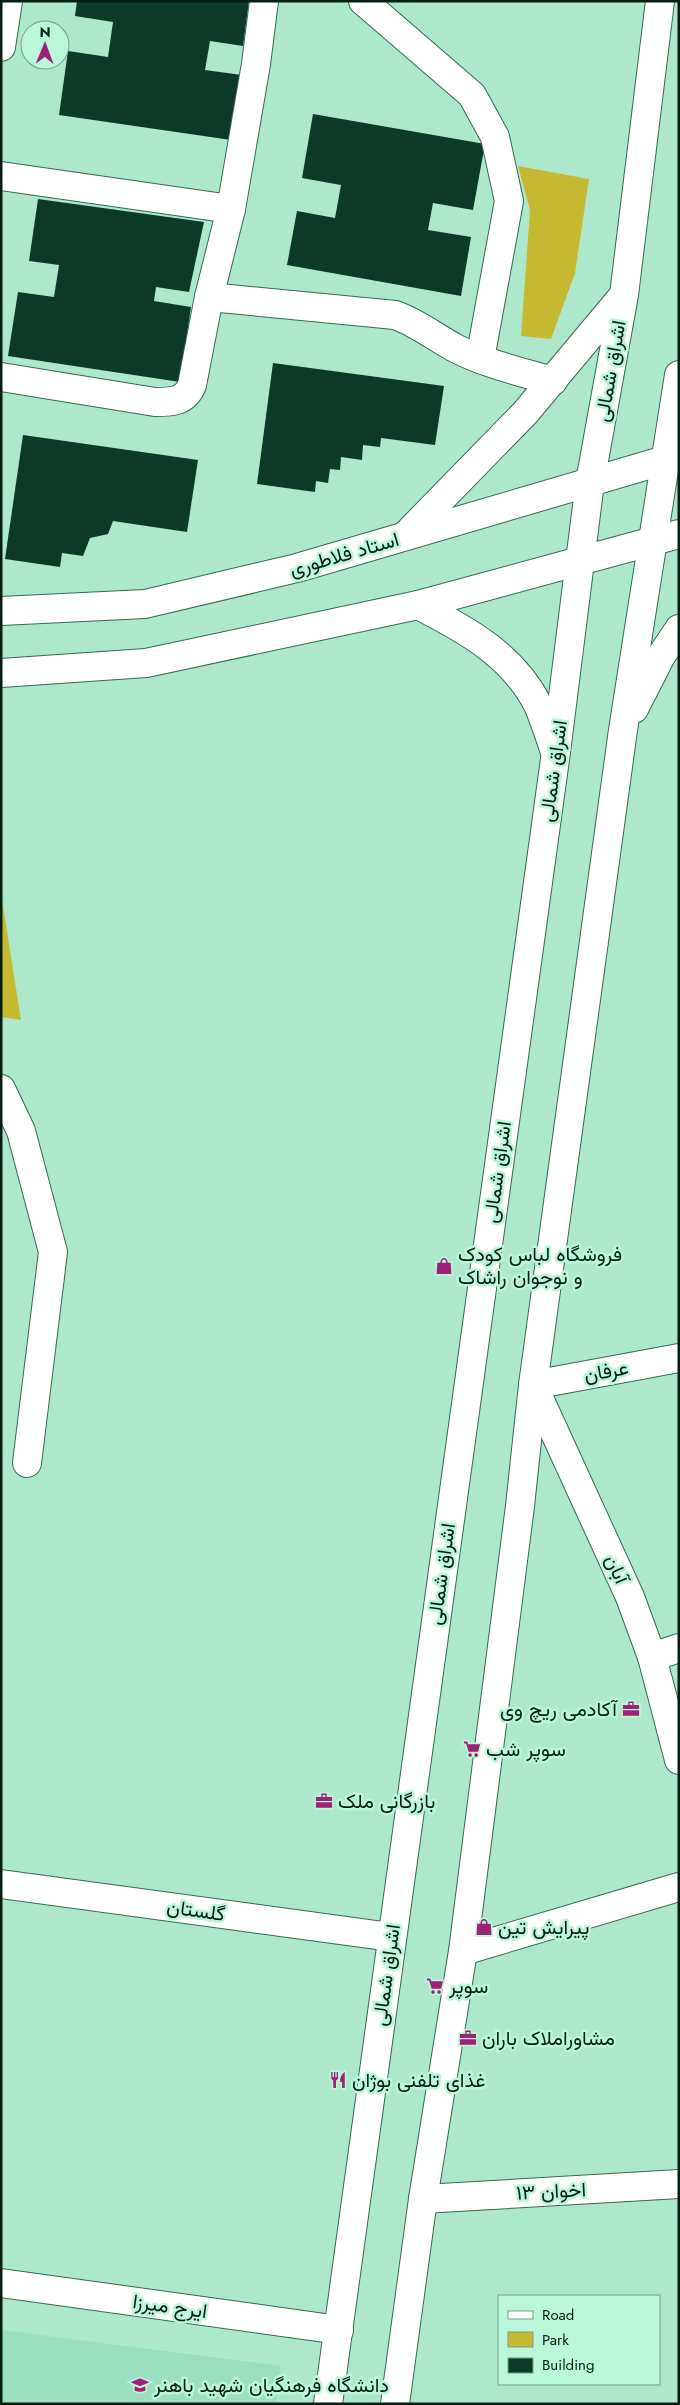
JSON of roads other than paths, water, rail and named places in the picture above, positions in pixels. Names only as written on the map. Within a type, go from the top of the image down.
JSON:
[{"type":"main road","points":[[1,47],[8,1]]},
{"type":"main road","points":[[1,378],[155,402],[179,400],[188,395],[192,385],[209,298],[231,209],[256,64],[264,1]]},
{"type":"main road","points":[[363,1],[472,95],[495,138],[509,201],[480,359]]},
{"type":"main road","name":"اشراق شمالی","points":[[328,2404],[556,752],[579,560],[590,482],[624,295],[660,1]]},
{"type":"main road","points":[[1,176],[231,209]]},
{"type":"main road","points":[[404,536],[525,413],[624,295]]},
{"type":"main road","points":[[209,298],[396,315],[410,320],[457,348],[480,359],[553,381]]},
{"type":"main road","points":[[395,2404],[423,2199],[463,1951],[520,1506],[533,1384],[623,730],[651,541],[672,458],[679,375]]},
{"type":"main road","name":"استاد فلاطوری","points":[[1,611],[145,604],[297,568],[672,458]]},
{"type":"main road","points":[[1,673],[146,663],[418,605],[679,534]]},
{"type":"main road","points":[[418,605],[467,630],[512,667],[537,704],[556,752]]},
{"type":"main road","points":[[623,730],[661,656],[679,629]]},
{"type":"main road","points":[[1,1089],[21,1131],[53,1252],[27,1463]]},
{"type":"main road","name":"عرفان","points":[[533,1384],[679,1358]]},
{"type":"main road","name":"آبان","points":[[533,1384],[630,1597],[652,1657],[679,1760]]},
{"type":"main road","points":[[652,1657],[679,1648]]},
{"type":"main road","name":"گلستان","points":[[1,1884],[391,1937]]},
{"type":"main road","points":[[463,1951],[679,1887]]},
{"type":"main road","name":"اخوان ۱۳","points":[[423,2199],[679,2184]]},
{"type":"main road","name":"ایرج میرزا","points":[[1,2282],[339,2330]]},
{"type":"place","name":"فروشگاه لباس کودک و نوجوان راشاک","points":[[444,1266]]},
{"type":"place","name":"آکادمی ریچ وی","points":[[631,1709]]},
{"type":"place","name":"سوپر شب","points":[[472,1749]]},
{"type":"place","name":"بازرگانی ملک","points":[[324,1801]]},
{"type":"place","name":"پیرایش تین","points":[[484,1927]]},
{"type":"place","name":"سوپر","points":[[435,1986]]},
{"type":"place","name":"مشاوراملاک باران","points":[[468,2038]]},
{"type":"place","name":"غذای تلفنی بوژان","points":[[338,2080]]},
{"type":"place","name":"دانشگاه فرهنگیان شهید باهنر","points":[[140,2385]]}]
